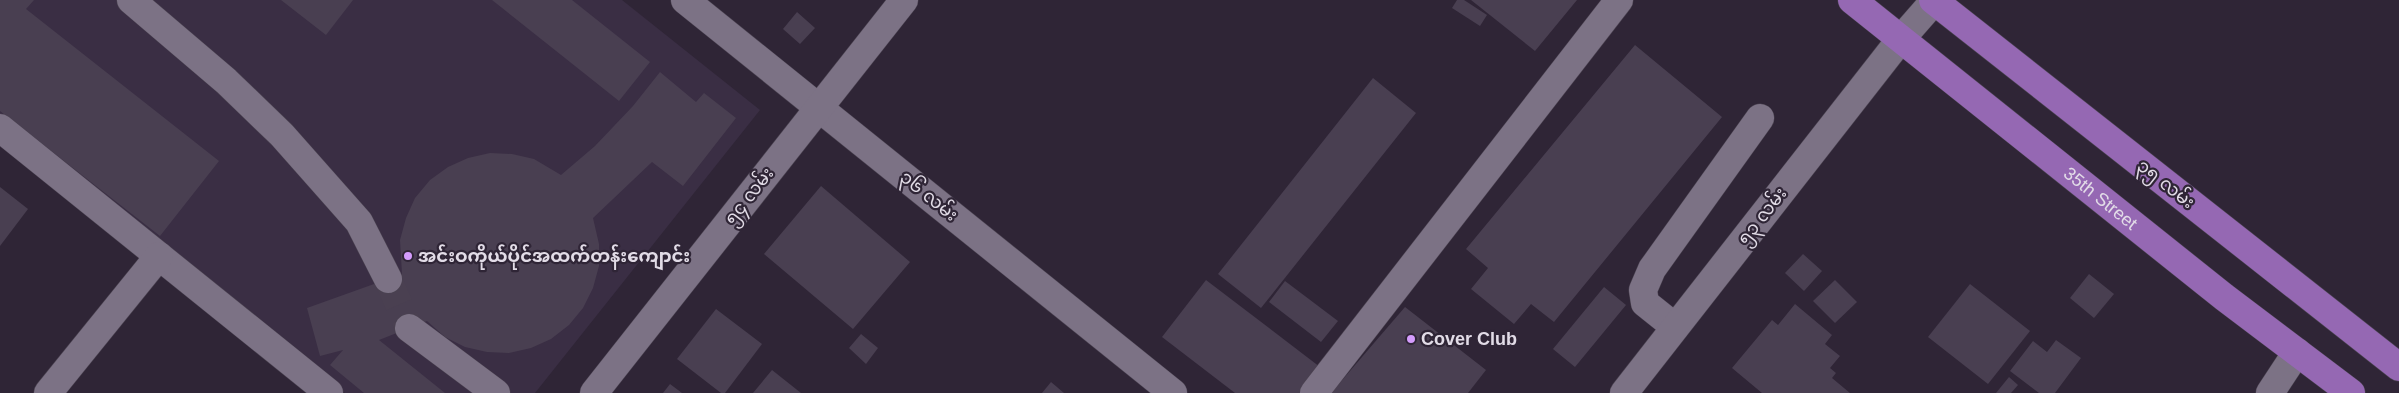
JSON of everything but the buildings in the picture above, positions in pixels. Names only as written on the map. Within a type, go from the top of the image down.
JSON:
[{"type":"main road","name":"35th Street","points":[[1852,0],[2224,297],[2351,393]]},
{"type":"main road","name":"၃၅ လမ်း","points":[[1934,0],[2399,367]]},
{"type":"street","points":[[131,0],[226,81],[282,134],[359,222],[388,279]]},
{"type":"street","name":"၃၆ လမ်း","points":[[685,0],[1173,393]]},
{"type":"street","name":"၅၄ လမ်း","points":[[594,393],[904,0]]},
{"type":"street","points":[[1314,393],[1619,0]]},
{"type":"street","name":"၅၃ လမ်း","points":[[1624,393],[1900,40],[1934,0]]},
{"type":"street","points":[[1675,328],[1644,303],[1643,290],[1652,269],[1760,118]]},
{"type":"street","points":[[0,128],[329,393]]},
{"type":"street","points":[[48,393],[159,256]]},
{"type":"street","points":[[409,328],[496,393]]},
{"type":"street","points":[[2270,393],[2297,352]]},
{"type":"shaded area","name":"အင်းဝကိုယ်ပိုင်အထက်တန်းကျောင်း","points":[[0,0],[622,0],[760,110],[535,393],[345,393],[0,118]]},
{"type":"tunnel","points":[[388,279],[409,328]]},
{"type":"place","name":"အင်းဝကိုယ်ပိုင်အထက်တန်းကျောင်း","points":[[408,256]]},
{"type":"place","name":"Cover Club","points":[[1411,339]]}]
